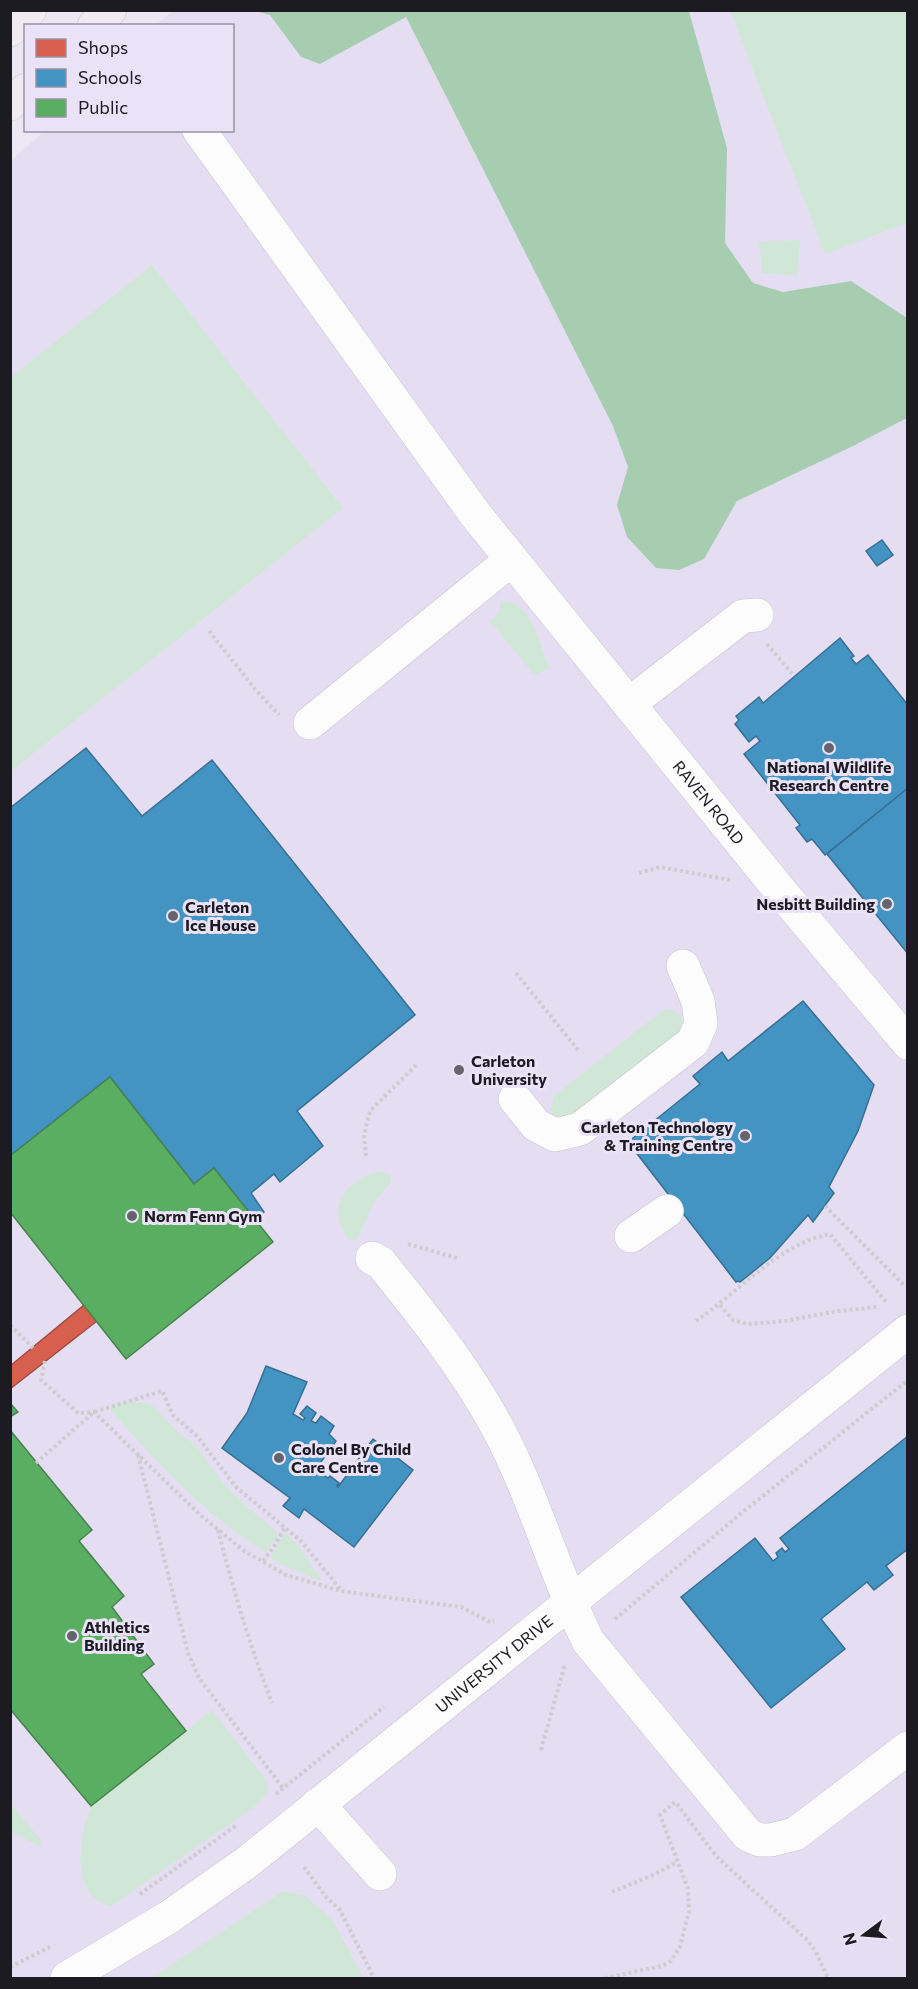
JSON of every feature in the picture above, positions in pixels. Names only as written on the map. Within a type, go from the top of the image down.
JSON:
[{"type":"main road","points":[[10,30],[30,10]]},
{"type":"main road","points":[[96,24],[111,10]]},
{"type":"main road","points":[[10,104],[24,92]]},
{"type":"street","points":[[111,10],[122,24]]},
{"type":"street","name":"RAVEN ROAD","points":[[200,132],[475,514],[908,1043]]},
{"type":"street","points":[[297,722],[511,560]]},
{"type":"street","points":[[629,704],[743,616],[757,615]]},
{"type":"street","points":[[516,1099],[536,1125],[555,1135],[580,1129],[693,1042],[701,1023],[698,1001],[683,966]]},
{"type":"street","points":[[631,1236],[667,1211]]},
{"type":"street","points":[[372,1258],[381,1263],[455,1357],[495,1423],[542,1528],[569,1604],[588,1641],[748,1835],[760,1840],[785,1838],[795,1834],[908,1748]]},
{"type":"street","name":"UNIVERSITY DRIVE","points":[[67,1978],[210,1890],[908,1331]]},
{"type":"street","points":[[318,1804],[380,1874]]},
{"type":"path","points":[[209,631],[255,689],[297,722]]},
{"type":"path","points":[[639,873],[660,867],[734,880]]},
{"type":"path","points":[[516,973],[578,1050]]},
{"type":"path","points":[[366,1156],[364,1135],[370,1111],[416,1065]]},
{"type":"path","points":[[825,1206],[905,1286]]},
{"type":"path","points":[[696,1321],[720,1305],[785,1251],[813,1237],[830,1234],[886,1302]]},
{"type":"path","points":[[401,1241],[457,1258]]},
{"type":"path","points":[[720,1305],[733,1320],[747,1323],[785,1321],[838,1311],[879,1308]]},
{"type":"path","points":[[10,1325],[33,1348]]},
{"type":"path","points":[[45,1361],[41,1380],[78,1413],[94,1412],[162,1391],[172,1415],[198,1436],[236,1487],[302,1541],[341,1591]]},
{"type":"path","points":[[615,1619],[744,1511],[908,1380]]},
{"type":"path","points":[[94,1412],[199,1514],[244,1551],[286,1575],[341,1591],[460,1607],[490,1622]]},
{"type":"path","points":[[36,1463],[94,1412]]},
{"type":"path","points":[[138,1455],[191,1661],[199,1678],[283,1788]]},
{"type":"path","points":[[262,1562],[285,1527]]},
{"type":"path","points":[[218,1529],[234,1595],[272,1703]]},
{"type":"path","points":[[481,1629],[490,1622],[500,1619]]},
{"type":"path","points":[[541,1750],[566,1661]]},
{"type":"path","points":[[275,1795],[391,1701]]},
{"type":"path","points":[[605,1978],[662,1966],[671,1961],[680,1947],[689,1911],[689,1899],[684,1876],[660,1815],[675,1802]]},
{"type":"path","points":[[132,1899],[239,1824]]},
{"type":"path","points":[[716,1856],[806,1939],[815,1950],[828,1978]]},
{"type":"path","points":[[612,1892],[677,1862]]},
{"type":"path","points":[[304,1867],[326,1897],[340,1910],[374,1978]]},
{"type":"path","points":[[10,1967],[59,1943]]},
{"type":"shaded area","name":"Carleton University","points":[[172,11],[907,11],[907,1978],[11,1978],[10,162],[43,132],[234,132],[234,24],[157,24]]},
{"type":"green space","points":[[255,11],[689,11],[727,148],[725,243],[753,283],[783,292],[851,281],[907,318],[907,418],[737,501],[704,559],[679,570],[656,568],[627,537],[617,505],[628,467],[613,426],[406,17],[320,64],[301,57],[270,15]]},
{"type":"green space","points":[[730,11],[907,11],[907,223],[825,254]]},
{"type":"green space","points":[[800,240],[797,276],[762,273],[759,242]]},
{"type":"green space","points":[[152,265],[343,508],[11,771],[11,377]]},
{"type":"green space","points":[[500,601],[511,603],[528,615],[550,668],[534,675],[490,621],[500,611]]},
{"type":"green space","points":[[670,1009],[681,1016],[684,1033],[577,1122],[554,1118],[551,1109],[554,1096],[662,1011]]},
{"type":"green space","points":[[381,1171],[390,1176],[391,1182],[374,1202],[358,1238],[348,1239],[341,1227],[339,1216],[339,1205],[343,1196],[358,1180]]},
{"type":"green space","points":[[129,1401],[152,1405],[180,1434],[195,1444],[221,1481],[277,1532],[277,1537],[266,1552],[224,1523],[184,1488],[111,1411],[110,1407]]},
{"type":"green space","points":[[285,1533],[298,1545],[323,1582],[270,1558]]},
{"type":"green space","points":[[212,1710],[266,1780],[268,1793],[253,1808],[111,1906],[98,1900],[88,1891],[81,1863],[83,1832],[91,1806]]},
{"type":"green space","points":[[10,1803],[41,1840],[40,1847],[11,1831]]},
{"type":"green space","points":[[283,1891],[304,1895],[332,1919],[364,1978],[152,1978]]},
{"type":"building: Shops","points":[[84,1305],[97,1321],[10,1389],[10,1366]]},
{"type":"building: Schools","points":[[882,540],[893,555],[877,566],[866,551]]},
{"type":"building: Schools","name":"National Wildlife Research Centre","points":[[840,638],[854,656],[851,658],[856,664],[868,655],[908,705],[908,788],[825,855],[812,839],[807,842],[796,828],[800,825],[744,754],[760,741],[756,736],[749,742],[735,724],[739,720],[736,716],[759,697],[763,703]]},
{"type":"building: Schools","name":"Carleton Ice House","points":[[86,748],[142,816],[212,760],[415,1015],[297,1111],[323,1146],[280,1182],[274,1174],[251,1193],[264,1212],[254,1220],[214,1168],[194,1184],[110,1077],[10,1156],[10,808]]},
{"type":"building: Schools","name":"Nesbitt Building","points":[[908,788],[908,954],[827,854]]},
{"type":"building: Schools","name":"Carleton Technology & Training Centre","points":[[803,1001],[874,1085],[858,1131],[829,1187],[834,1193],[813,1222],[808,1215],[770,1258],[740,1282],[736,1282],[628,1142],[700,1084],[693,1076],[722,1052],[728,1061]]},
{"type":"building: Schools","name":"Colonel By Child Care Centre","points":[[266,1366],[307,1382],[293,1414],[303,1420],[305,1418],[300,1414],[307,1406],[316,1413],[311,1421],[316,1423],[321,1416],[334,1426],[329,1434],[336,1441],[316,1469],[339,1483],[338,1487],[373,1439],[413,1470],[354,1547],[304,1509],[299,1518],[283,1506],[290,1498],[222,1448],[247,1413]]},
{"type":"building: Schools","points":[[908,1436],[908,1549],[886,1566],[893,1575],[874,1590],[867,1582],[821,1619],[845,1649],[771,1708],[681,1597],[755,1538],[773,1561],[778,1557],[776,1553],[782,1548],[785,1552],[789,1549],[780,1538]]},
{"type":"building: Public","name":"Norm Fenn Gym","points":[[110,1077],[194,1184],[214,1168],[273,1242],[126,1359],[10,1212],[10,1156]]},
{"type":"building: Public","points":[[10,1403],[18,1412],[10,1417]]},
{"type":"building: Public","name":"Athletics Building","points":[[10,1430],[92,1530],[79,1541],[124,1596],[112,1607],[154,1664],[141,1674],[186,1731],[91,1806],[10,1709]]},
{"type":"place","name":"National Wildlife Research Centre","points":[[829,748]]},
{"type":"place","name":"Nesbitt Building","points":[[887,904]]},
{"type":"place","name":"Carleton Ice House","points":[[173,916]]},
{"type":"place","name":"Carleton University","points":[[459,1070]]},
{"type":"place","name":"Carleton Technology & Training Centre","points":[[745,1136]]},
{"type":"place","name":"Norm Fenn Gym","points":[[132,1216]]},
{"type":"place","name":"Colonel By Child Care Centre","points":[[279,1458]]},
{"type":"place","name":"Athletics Building","points":[[72,1636]]}]
